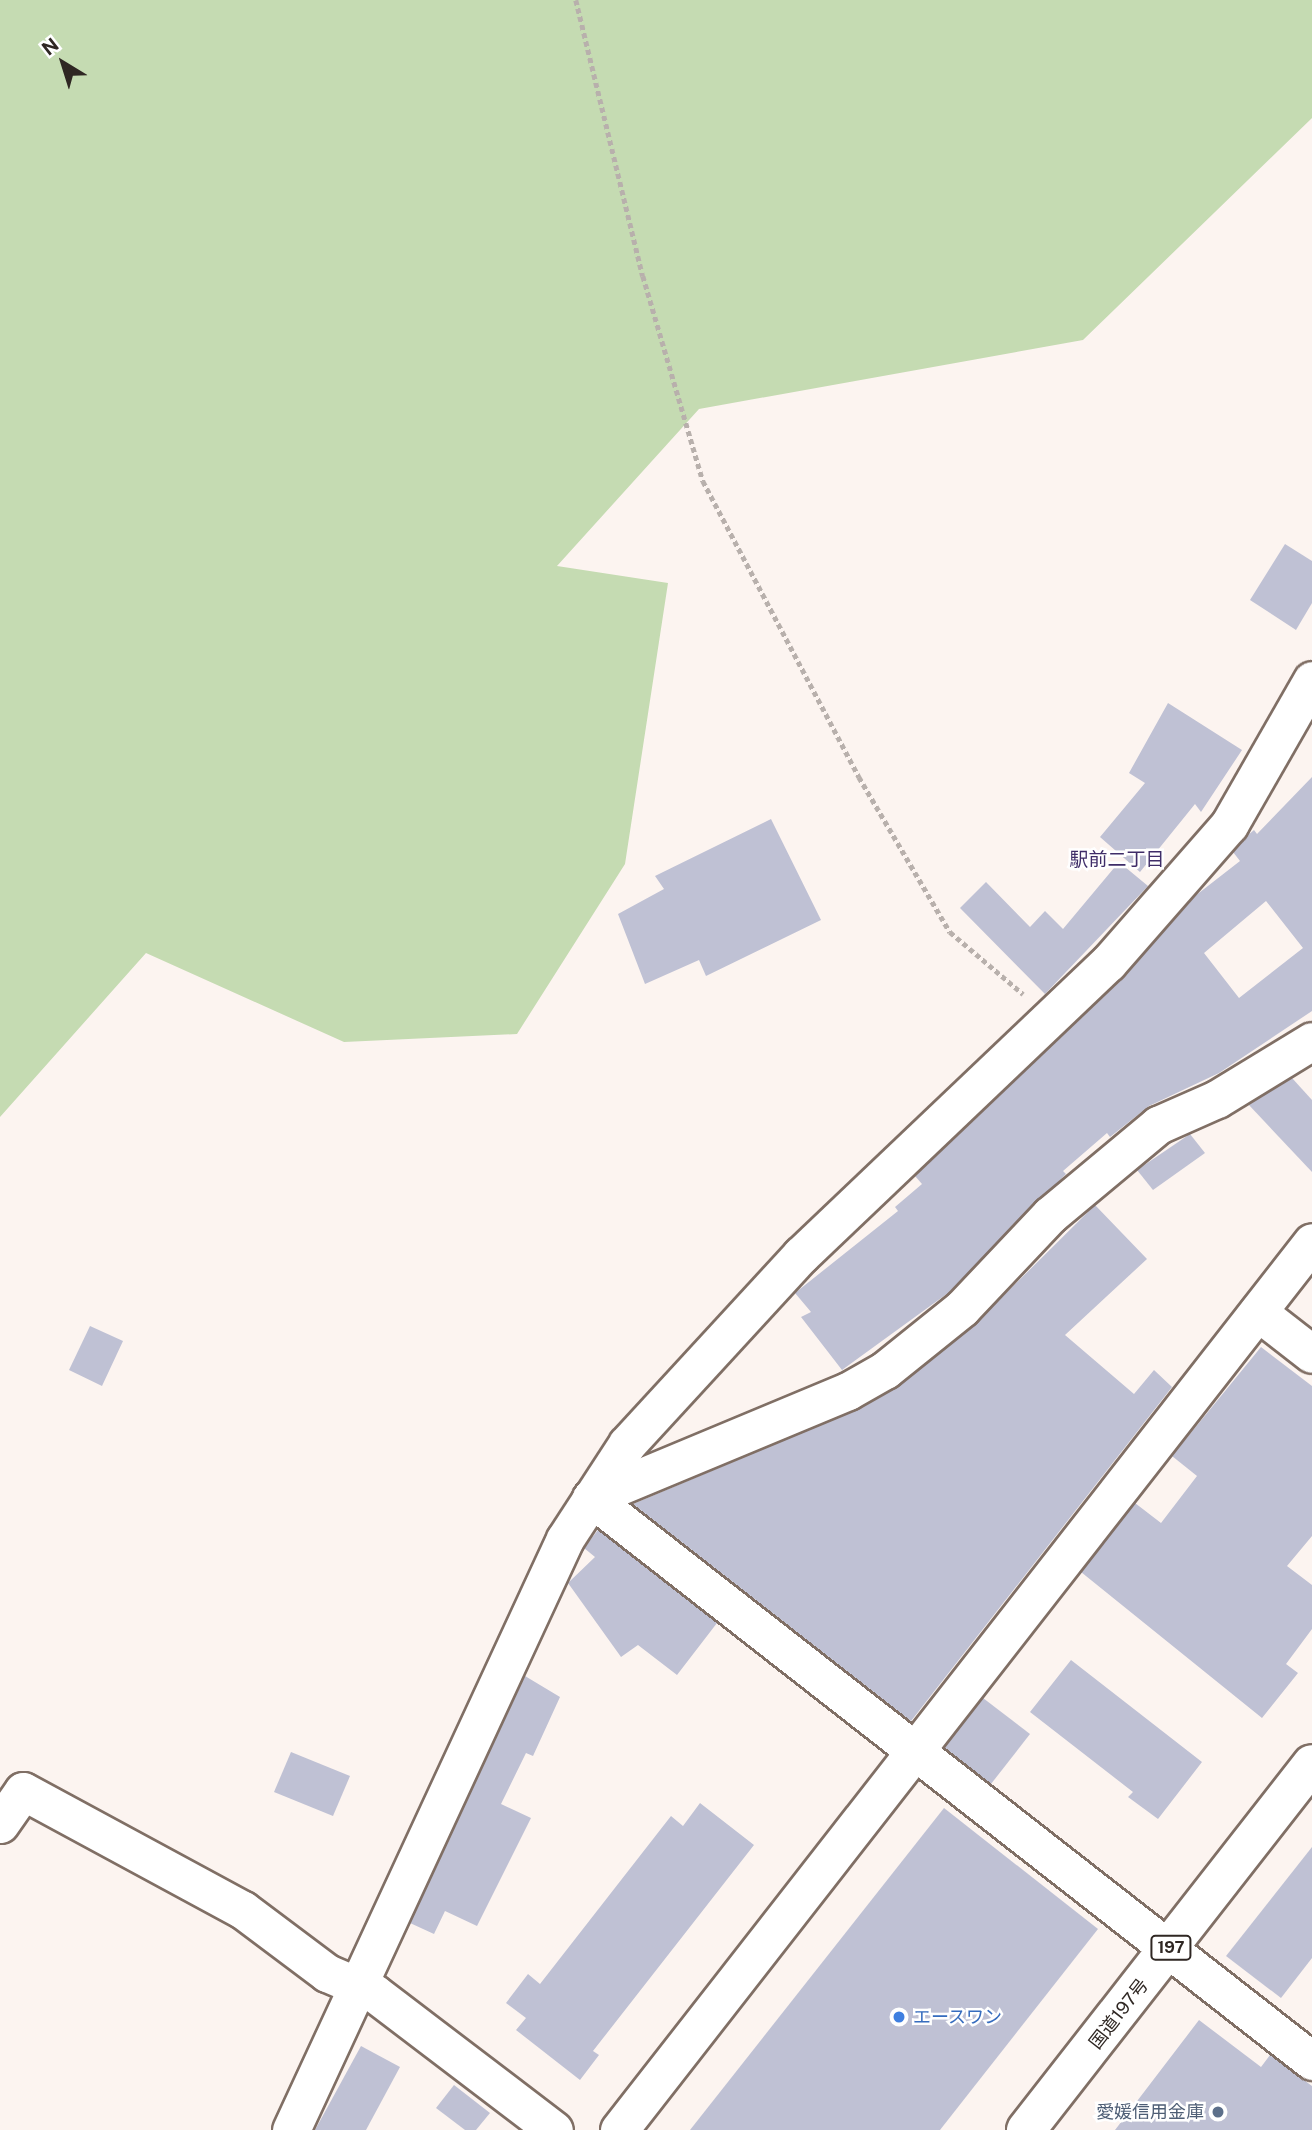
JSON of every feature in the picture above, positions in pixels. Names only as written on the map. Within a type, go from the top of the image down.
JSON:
[{"type":"highway","name":"国道197号","points":[[1026,2130],[1169,1951],[1312,1764]]},
{"type":"street","points":[[291,2130],[353,1988],[565,1539],[628,1444],[801,1255],[1108,963],[1229,825],[1312,680]]},
{"type":"street","points":[[591,1498],[848,1391],[885,1370],[962,1308],[1050,1214],[1158,1125],[1217,1100],[1312,1041]]},
{"type":"street","points":[[619,2130],[915,1755],[1312,1242]]},
{"type":"street","points":[[1258,1312],[1312,1354]]},
{"type":"street","points":[[591,1498],[915,1755],[1312,2061]]},
{"type":"street","points":[[0,1824],[23,1791],[243,1910],[353,1988],[374,1993],[554,2130]]},
{"type":"path","points":[[576,0],[643,276],[703,481],[853,766],[950,932],[1051,1018]]},
{"type":"green space","points":[[0,0],[1312,0],[1312,118],[1083,340],[699,409],[557,566],[668,583],[625,864],[517,1034],[344,1042],[146,953],[0,1117]]},
{"type":"building","points":[[1285,544],[1312,561],[1312,603],[1296,630],[1250,600]]},
{"type":"building","points":[[1168,703],[1242,750],[1201,812],[1195,804],[1140,872],[1100,837],[1145,783],[1129,773]]},
{"type":"building","points":[[1312,777],[1312,1011],[1219,1073],[1149,1106],[1110,1137],[1107,1133],[1063,1171],[1066,1174],[948,1293],[842,1370],[801,1317],[811,1312],[795,1293],[898,1211],[895,1207],[922,1184],[915,1176],[1122,978],[1195,896],[1240,861],[1233,852],[1254,830],[1257,834]],"holes":[[[1266,901],[1303,948],[1239,998],[1204,953]]]},
{"type":"building","points":[[771,819],[821,920],[706,976],[699,960],[645,984],[618,914],[664,889],[655,876]]},
{"type":"building","points":[[1119,862],[1148,886],[1045,994],[960,908],[986,882],[1030,927],[1045,911],[1063,929]]},
{"type":"building","points":[[1292,1078],[1312,1100],[1312,1172],[1248,1104]]},
{"type":"building","points":[[1190,1134],[1205,1153],[1153,1190],[1137,1170]]},
{"type":"building","points":[[1095,1205],[1147,1259],[1065,1335],[1134,1394],[1154,1370],[1172,1387],[911,1721],[633,1504],[856,1410],[896,1388],[975,1324]]},
{"type":"building","points":[[90,1326],[123,1341],[102,1386],[69,1370]]},
{"type":"building","points":[[1261,1347],[1312,1386],[1312,1536],[1287,1566],[1312,1585],[1312,1629],[1286,1664],[1298,1673],[1262,1718],[1081,1572],[1135,1503],[1161,1523],[1197,1476],[1172,1456]]},
{"type":"building","points":[[598,1530],[717,1623],[677,1675],[638,1645],[621,1657],[568,1583],[595,1557],[584,1548]]},
{"type":"building","points":[[1071,1660],[1202,1762],[1158,1819],[1128,1797],[1133,1792],[1030,1712]]},
{"type":"building","points":[[525,1676],[560,1697],[533,1756],[526,1753],[501,1804],[531,1818],[477,1926],[445,1911],[434,1934],[410,1923]]},
{"type":"building","points":[[983,1698],[1030,1734],[991,1784],[944,1747]]},
{"type":"building","points":[[291,1752],[350,1776],[333,1816],[274,1792]]},
{"type":"building","points":[[700,1803],[754,1845],[593,2051],[599,2055],[580,2080],[516,2030],[526,2018],[506,2003],[528,1974],[540,1984],[671,1816],[683,1826]]},
{"type":"building","points":[[944,1808],[1098,1929],[940,2130],[690,2130]]},
{"type":"building","points":[[1312,1847],[1312,1958],[1281,1998],[1226,1956]]},
{"type":"building","points":[[1199,2020],[1261,2067],[1270,2055],[1312,2086],[1312,2130],[1115,2130]]},
{"type":"building","points":[[361,2046],[400,2067],[366,2130],[315,2130]]},
{"type":"building","points":[[454,2085],[490,2113],[476,2130],[465,2130],[436,2108]]},
{"type":"place","name":"エースワン","points":[[899,2017]]},
{"type":"place","name":"愛媛信用金庫","points":[[1218,2112]]},
{"type":"district","name":"駅前二丁目","points":[[1117,860]]}]
